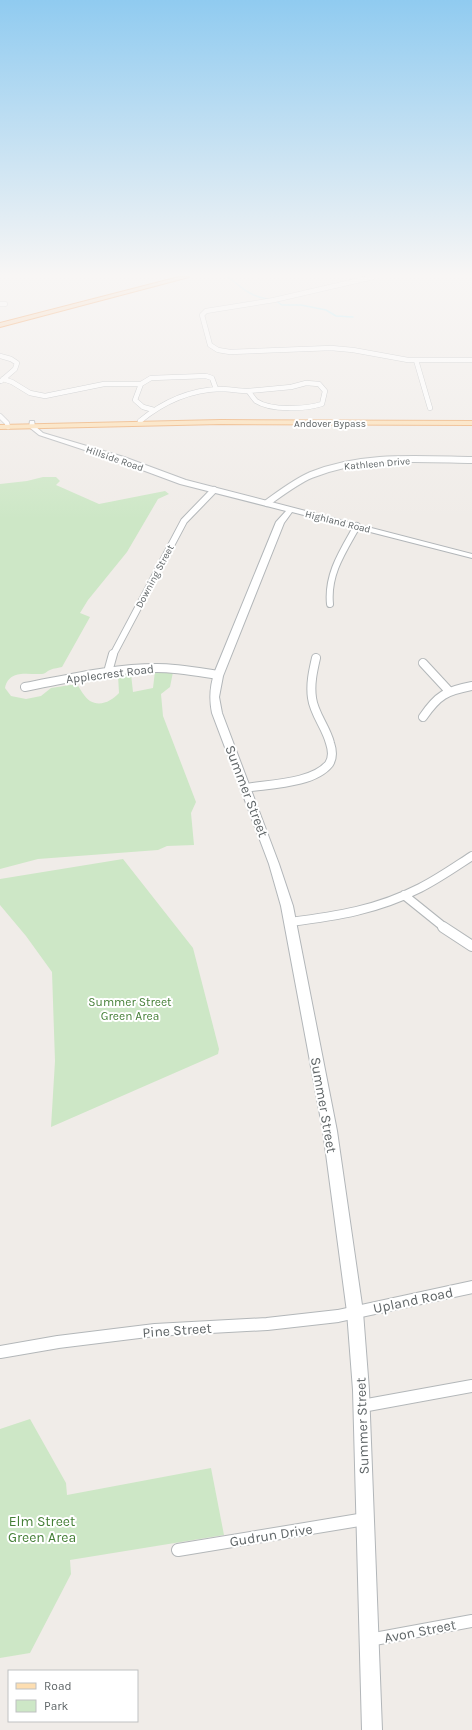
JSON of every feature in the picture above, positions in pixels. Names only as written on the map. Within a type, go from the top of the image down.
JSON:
[{"type":"main road","name":"Andover Bypass","points":[[32,425],[140,421],[188,423]]},
{"type":"main road","name":"Andover Bypass","points":[[4,425],[188,423],[472,423]]},
{"type":"street","points":[[2,380],[15,369],[17,363],[6,358]]},
{"type":"street","points":[[402,358],[416,360],[472,360]]},
{"type":"street","points":[[416,360],[430,408]]},
{"type":"street","points":[[154,410],[143,407],[135,400],[141,384],[146,380],[158,377],[206,376],[212,378],[216,389]]},
{"type":"street","points":[[2,380],[12,382],[30,393],[45,396],[104,384],[141,384]]},
{"type":"street","points":[[140,421],[154,410],[174,398],[216,389],[248,391],[291,387],[306,383],[319,384],[325,391],[322,404],[312,408],[286,408],[257,401],[248,391]]},
{"type":"street","points":[[0,416],[4,425]]},
{"type":"street","name":"Hillside Road","points":[[32,425],[41,434],[204,487]]},
{"type":"street","name":"Kathleen Drive","points":[[267,503],[308,476],[339,466],[385,461],[472,460]]},
{"type":"street","name":"Highland Road","points":[[204,487],[472,556]]},
{"type":"street","name":"Downing Street","points":[[108,672],[110,659],[184,521],[214,490]]},
{"type":"street","name":"Summer Street","points":[[291,509],[280,522],[218,675],[215,688],[215,705],[274,864],[290,922],[329,1124],[355,1312],[362,1406],[368,1641],[372,1730]]},
{"type":"street","points":[[330,604],[328,593],[332,574],[357,526]]},
{"type":"street","points":[[245,788],[306,778],[318,772],[330,763],[329,742],[313,704],[312,695],[316,658]]},
{"type":"street","points":[[423,663],[448,690]]},
{"type":"street","name":"Applecrest Road","points":[[25,687],[108,672],[157,668],[218,675]]},
{"type":"street","points":[[423,717],[437,697],[448,690],[472,686]]},
{"type":"street","points":[[290,922],[354,913],[374,908],[404,895],[472,856]]},
{"type":"street","points":[[404,895],[451,933],[472,946]]},
{"type":"street","name":"Upland Road","points":[[355,1312],[472,1287]]},
{"type":"street","name":"Pine Street","points":[[0,1352],[58,1342],[134,1333],[288,1322],[338,1316],[355,1312]]},
{"type":"street","points":[[362,1406],[472,1386]]},
{"type":"street","name":"Gudrun Drive","points":[[178,1550],[365,1519]]},
{"type":"street","name":"Avon Street","points":[[368,1641],[472,1620]]},
{"type":"green space","points":[[43,477],[56,477],[60,481],[56,485],[99,504],[165,491],[169,494],[158,499],[127,552],[88,600],[80,613],[90,617],[62,667],[52,669],[43,674],[15,675],[10,678],[5,688],[11,696],[26,699],[41,696],[51,688],[77,684],[88,700],[94,703],[102,703],[109,701],[119,693],[118,675],[131,674],[133,692],[153,688],[155,671],[173,672],[170,687],[161,694],[163,716],[196,802],[191,813],[194,845],[167,846],[158,850],[38,859],[0,869],[0,484],[27,481]]},
{"type":"green space","name":"Summer Street Green Area","points":[[123,859],[193,948],[219,1049],[218,1054],[51,1127],[55,1061],[52,972],[26,936],[0,905],[0,879]]},
{"type":"green space","name":"Elm Street Green Area","points":[[30,1419],[66,1483],[67,1495],[211,1468],[224,1535],[70,1560],[71,1574],[30,1653],[0,1658],[0,1429]]}]
